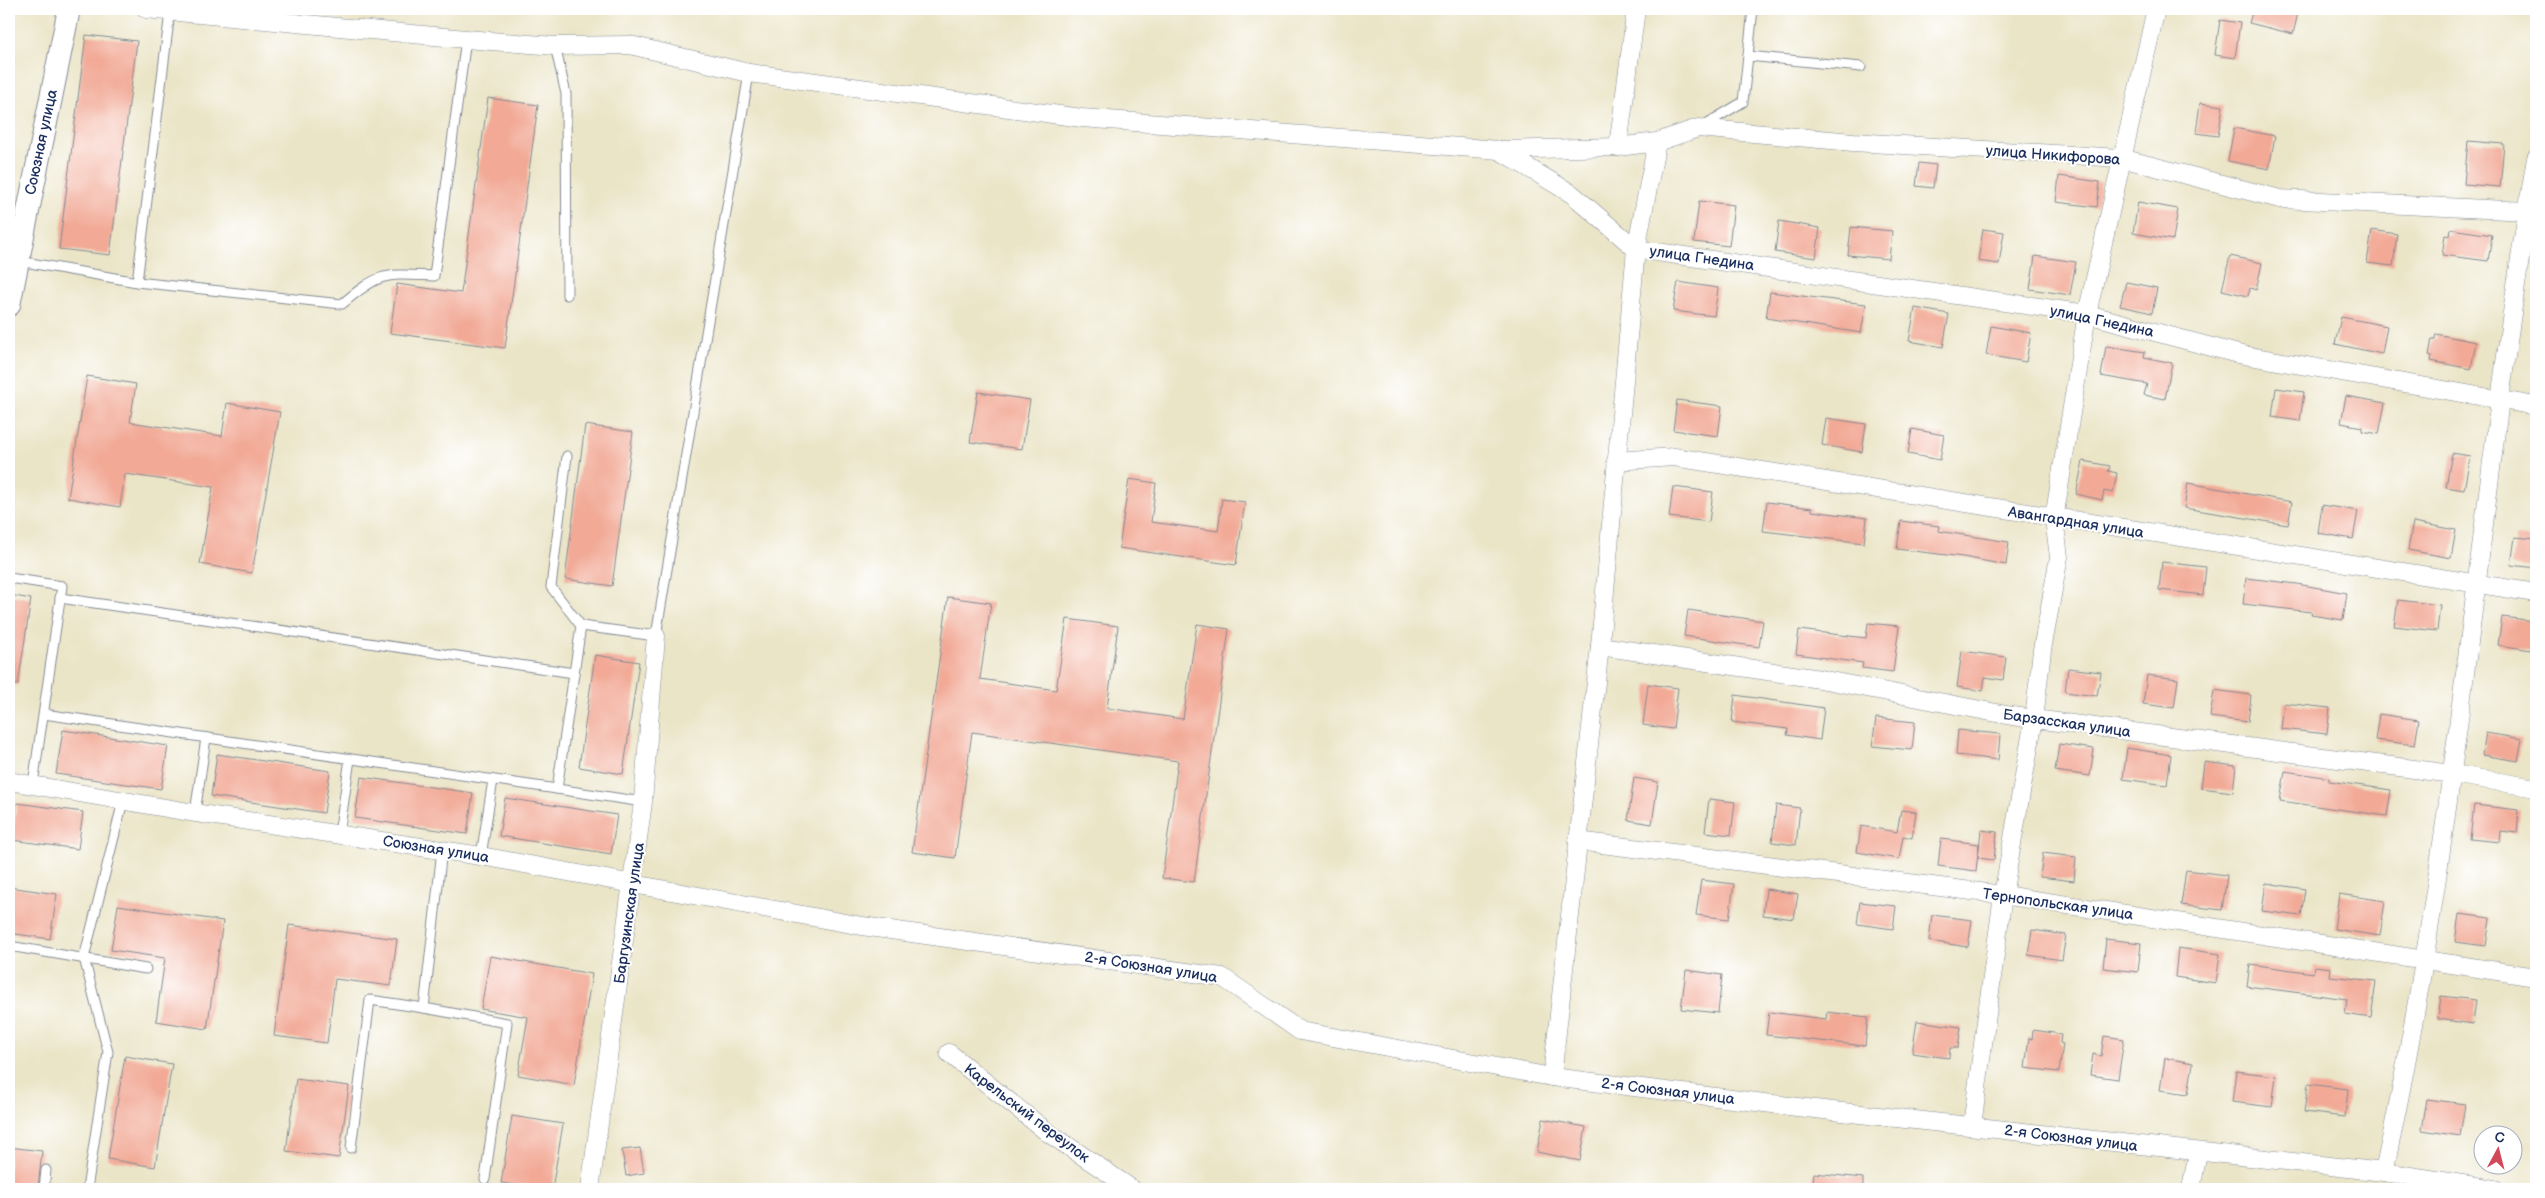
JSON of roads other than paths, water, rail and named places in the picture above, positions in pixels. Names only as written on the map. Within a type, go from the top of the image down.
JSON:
[{"type":"street","name":"Союзная улица","points":[[9,305],[16,260],[69,9]]},
{"type":"street","name":"улица Никифорова","points":[[146,9],[555,46],[630,45],[749,73],[1082,118],[1499,150],[1618,147],[1658,142],[1698,128],[1853,142],[2121,158],[2280,199],[2532,212]]},
{"type":"street","points":[[1618,147],[1636,9]]},
{"type":"street","points":[[1972,1126],[2003,895],[2034,719],[2042,650],[2058,557],[2054,519],[2087,314],[2156,9]]},
{"type":"street","points":[[1552,1077],[1600,646],[1636,249],[1658,142]]},
{"type":"street","points":[[1499,150],[1572,194],[1636,249]]},
{"type":"street","points":[[2384,1172],[2407,1066],[2452,774],[2501,400],[2532,212],[2536,158]]},
{"type":"street","name":"улица Гнедина","points":[[1636,249],[2087,314],[2238,354],[2536,406]]},
{"type":"street","name":"Авангардная улица","points":[[1616,461],[1674,457],[2054,519],[2536,593]]},
{"type":"street","name":"Баргузинская улица","points":[[590,1189],[643,802],[656,636]]},
{"type":"street","name":"Барзасская улица","points":[[1600,646],[1820,679],[1970,709],[2034,719],[2452,774],[2536,788]]},
{"type":"street","name":"Союзная улица","points":[[9,781],[195,813],[481,856],[862,926]]},
{"type":"street","name":"Тернопольская улица","points":[[1578,841],[2003,895],[2536,977]]},
{"type":"street","name":"2-я Союзная улица","points":[[862,926],[1222,977],[1300,1031],[1552,1077],[2198,1153],[2384,1172],[2495,1189]]},
{"type":"street","name":"Карельский переулок","points":[[949,1053],[1047,1132],[1132,1189]]},
{"type":"street","points":[[2191,1189],[2198,1153]]},
{"type":"lane","points":[[1698,128],[1743,102],[1753,9]]},
{"type":"lane","points":[[137,282],[170,12]]},
{"type":"lane","points":[[16,260],[137,282],[342,304],[368,282],[388,274],[434,276],[466,39]]},
{"type":"lane","points":[[555,46],[566,94],[567,295]]},
{"type":"lane","points":[[1748,56],[1862,67]]},
{"type":"lane","points":[[567,456],[551,587],[581,626],[656,636],[749,73]]},
{"type":"lane","points":[[9,578],[62,586],[33,784]]},
{"type":"lane","points":[[60,598],[574,673]]},
{"type":"lane","points":[[557,789],[581,626]]},
{"type":"lane","points":[[44,714],[643,802]]},
{"type":"lane","points":[[195,813],[206,738]]},
{"type":"lane","points":[[339,834],[350,759]]},
{"type":"lane","points":[[481,856],[492,780]]},
{"type":"lane","points":[[87,1189],[108,1052],[84,958],[123,801]]},
{"type":"lane","points":[[424,1008],[442,850]]},
{"type":"lane","points":[[9,946],[146,969]]},
{"type":"lane","points":[[351,1148],[370,1000],[506,1023],[485,1179]]},
{"type":"lane","points":[[44,1189],[46,1170]]}]
